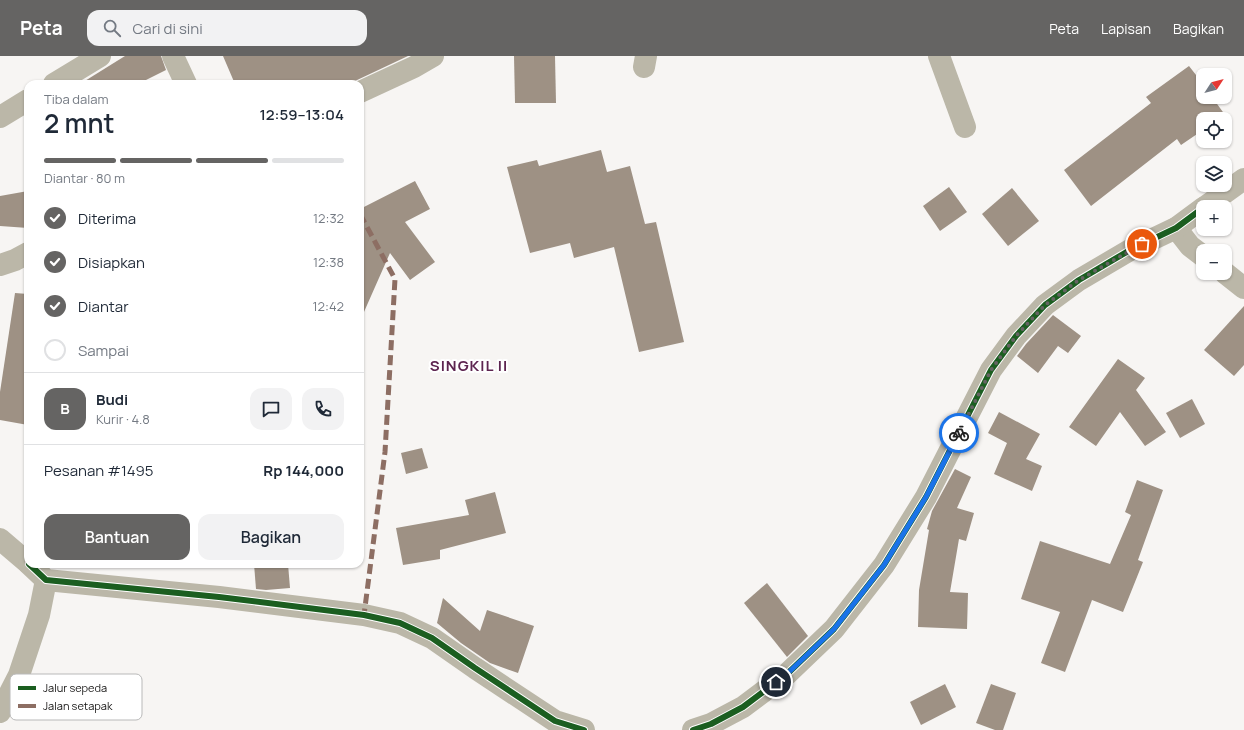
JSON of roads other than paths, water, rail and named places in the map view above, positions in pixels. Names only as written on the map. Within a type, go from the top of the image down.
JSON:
[{"type":"street","points":[[61,80],[100,56]]},
{"type":"street","points":[[173,56],[184,80]]},
{"type":"street","points":[[364,90],[414,61],[433,56]]},
{"type":"street","points":[[939,56],[965,127]]},
{"type":"street","points":[[0,117],[24,102]]},
{"type":"street","points":[[1215,200],[1244,179]]},
{"type":"street","points":[[693,730],[711,724],[742,707],[787,674],[834,629],[884,565],[926,497],[991,370],[1016,336],[1045,305],[1079,280],[1130,250],[1176,228],[1196,214]]},
{"type":"street","points":[[1176,228],[1190,246],[1196,251]]},
{"type":"street","points":[[0,265],[24,255]]},
{"type":"street","points":[[1232,279],[1244,288]]},
{"type":"street","points":[[0,539],[24,560]]},
{"type":"street","points":[[32,568],[46,580],[219,596],[364,615],[400,624],[432,638],[555,721],[584,730]]},
{"type":"street","points":[[19,674],[39,615],[46,580]]},
{"type":"street","points":[[0,712],[10,693]]},
{"type":"district","name":"SINGKIL II","points":[[469,365]]}]
